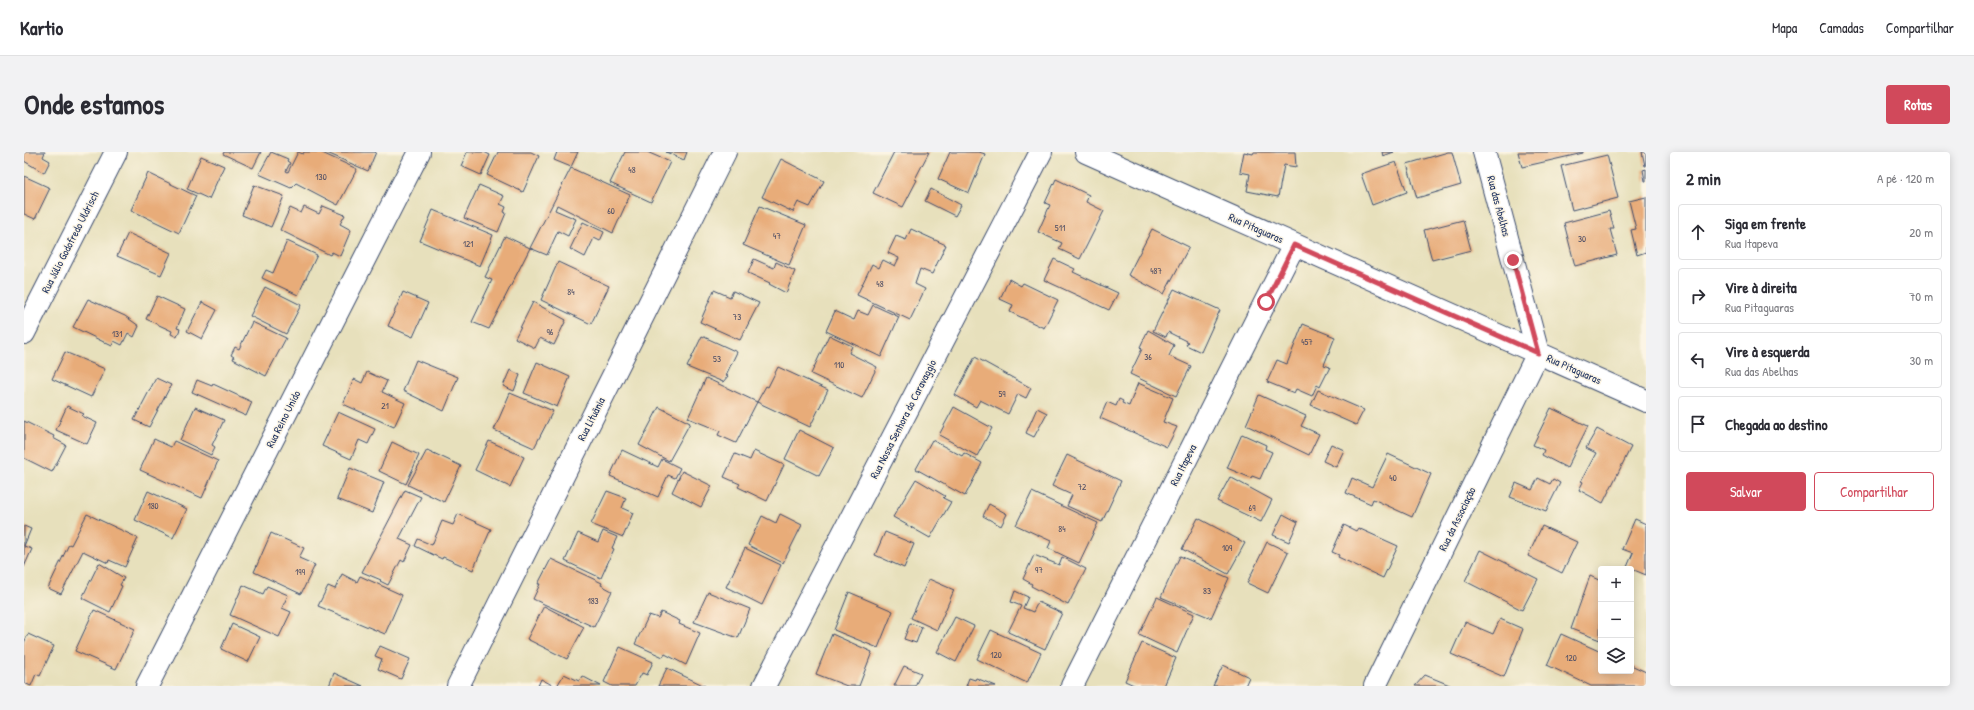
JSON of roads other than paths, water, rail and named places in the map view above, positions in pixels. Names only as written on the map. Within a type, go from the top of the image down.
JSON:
[{"type":"street","name":"Rua Júlio Godofredo Uldrisch","points":[[24,333],[116,152]]},
{"type":"street","name":"Rua Reino Unido","points":[[147,686],[419,152]]},
{"type":"street","name":"Rua Lituânia","points":[[458,686],[725,152]]},
{"type":"street","name":"Rua Nossa Senhora do Caravaggio","points":[[764,686],[1041,152]]},
{"type":"street","name":"Rua Pitaguaras","points":[[1086,152],[1646,401]]},
{"type":"street","name":"Rua das Abelhas","points":[[1484,152],[1538,353]]},
{"type":"street","name":"Rua Itapeva","points":[[1072,686],[1294,245]]},
{"type":"street","name":"Rua da Associação","points":[[1375,686],[1538,353]]}]
